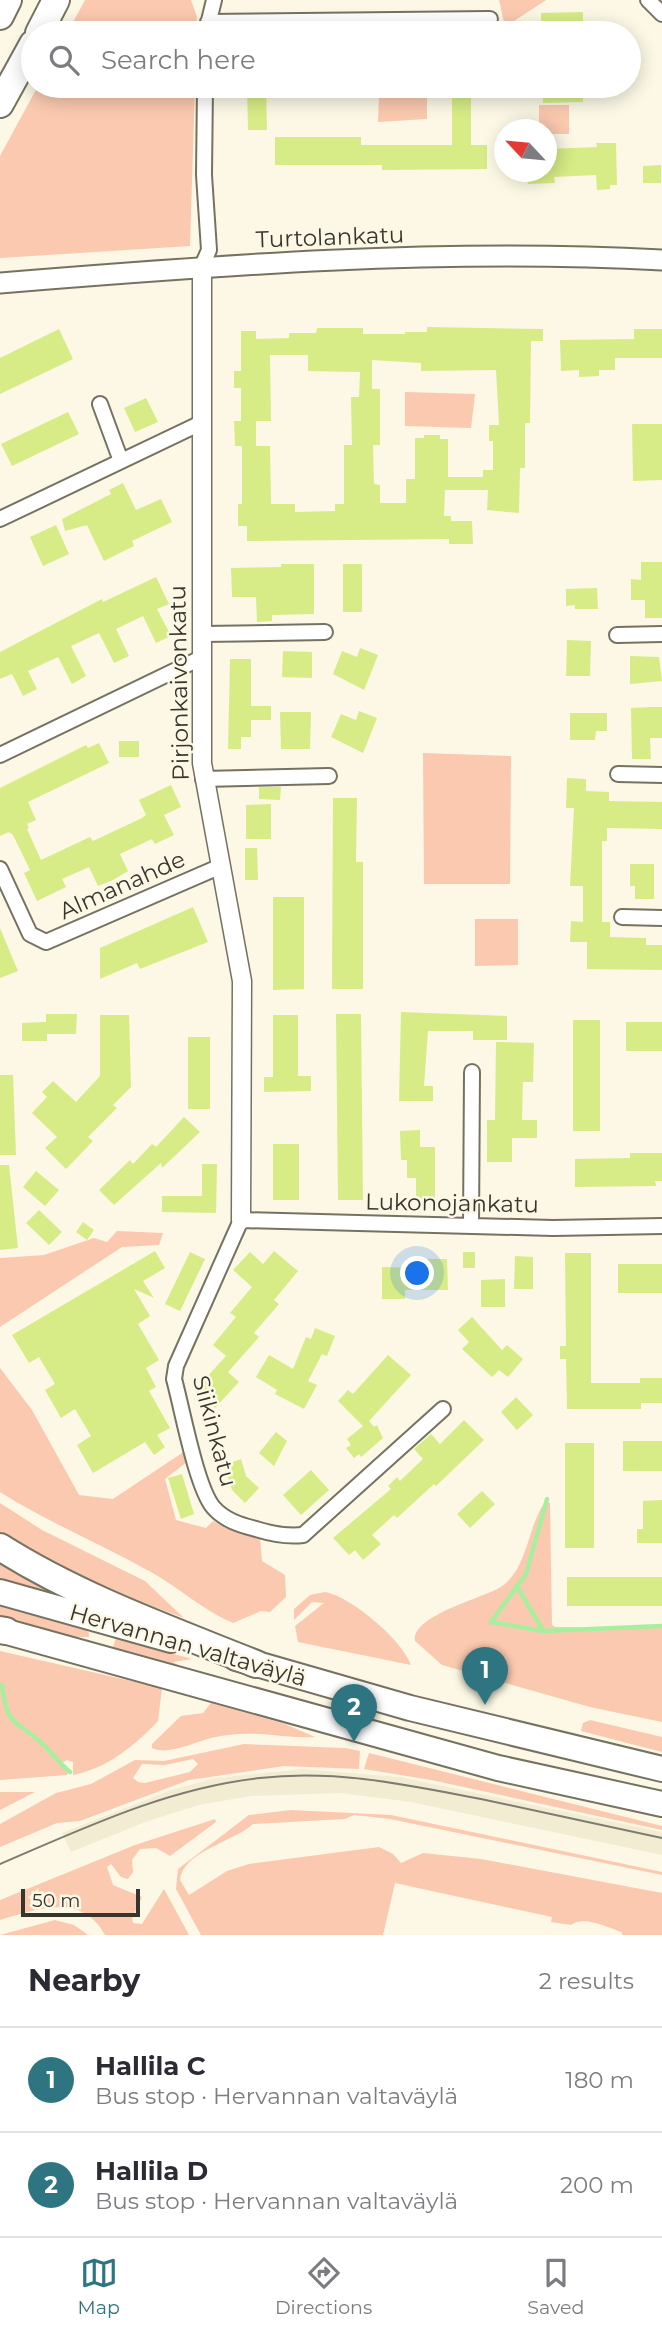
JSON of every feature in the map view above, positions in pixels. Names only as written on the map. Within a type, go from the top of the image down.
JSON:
[{"type":"highway","points":[[0,16],[8,0]]},
{"type":"highway","points":[[45,21],[56,0]]},
{"type":"highway","points":[[0,104],[21,66]]},
{"type":"highway","points":[[0,1547],[57,1580],[108,1604],[256,1664]]},
{"type":"highway","name":"Hervannan valtaväylä","points":[[0,1591],[410,1708],[662,1769]]},
{"type":"highway","name":"Hervannan valtaväylä","points":[[2,1630],[498,1768],[662,1804]]},
{"type":"main road","name":"Turtolankatu","points":[[0,283],[202,266],[540,256],[662,260]]},
{"type":"street","points":[[209,21],[214,0]]},
{"type":"street","points":[[648,0],[662,14]]},
{"type":"street","points":[[419,21],[490,19]]},
{"type":"street","points":[[202,266],[209,250],[204,175],[205,98]]},
{"type":"street","name":"Pirjonkaivonkatu","points":[[202,266],[203,779],[242,981],[241,1220]]},
{"type":"street","points":[[100,404],[121,461]]},
{"type":"street","points":[[0,519],[201,423]]},
{"type":"street","points":[[203,634],[325,632]]},
{"type":"street","points":[[617,635],[662,634]]},
{"type":"street","points":[[0,755],[203,657]]},
{"type":"street","points":[[618,774],[662,775]]},
{"type":"street","points":[[203,779],[330,776]]},
{"type":"street","name":"Almanahde","points":[[0,869],[30,934],[46,942],[221,866]]},
{"type":"street","points":[[622,917],[662,918]]},
{"type":"street","points":[[471,1226],[472,1072]]},
{"type":"street","name":"Lukonojankatu","points":[[241,1220],[471,1226],[662,1226]]},
{"type":"street","name":"Siikinkatu","points":[[241,1220],[176,1366],[174,1379],[202,1484],[211,1505],[218,1512],[236,1524],[288,1537],[303,1535],[443,1409]]},
{"type":"shaded area","points":[[85,0],[191,0],[197,17],[197,21],[74,21]]},
{"type":"shaded area","points":[[499,0],[546,0],[514,21],[504,21]]},
{"type":"shaded area","points":[[31,98],[195,98],[190,246],[0,258],[0,156]]},
{"type":"shaded area","points":[[379,98],[427,98],[427,119],[378,122]]},
{"type":"shaded area","points":[[539,105],[569,105],[569,134],[557,134],[557,119],[539,119]]},
{"type":"shaded area","points":[[405,392],[475,394],[471,428],[405,426]]},
{"type":"shaded area","points":[[423,753],[511,756],[510,884],[424,884]]},
{"type":"shaded area","points":[[475,919],[518,919],[518,965],[475,966]]},
{"type":"shaded area","points":[[117,1231],[163,1233],[159,1245],[122,1247],[0,1327],[0,1258],[44,1255],[94,1238],[107,1242]]},
{"type":"shaded area","points":[[0,1368],[32,1410],[79,1495],[113,1499],[185,1451],[187,1462],[165,1479],[176,1520],[206,1528],[213,1521],[225,1528],[260,1537],[262,1561],[285,1575],[286,1597],[270,1612],[261,1611],[233,1623],[211,1612],[151,1572],[37,1514],[0,1492]]},
{"type":"shaded area","points":[[545,1502],[550,1503],[552,1625],[662,1628],[662,1722],[590,1707],[442,1665],[415,1641],[417,1632],[435,1616],[499,1588],[509,1580],[522,1560],[534,1524]]},
{"type":"shaded area","points":[[0,1503],[42,1530],[145,1581],[184,1618],[113,1592],[0,1534]]},
{"type":"shaded area","points":[[0,1554],[107,1611],[0,1579]]},
{"type":"shaded area","points":[[325,1592],[349,1602],[375,1621],[398,1644],[411,1665],[298,1642],[295,1626],[324,1603],[312,1602],[294,1620],[294,1609],[310,1595]]},
{"type":"shaded area","points":[[0,1603],[88,1628],[89,1637],[73,1637],[0,1615]]},
{"type":"shaded area","points":[[116,1638],[192,1659],[173,1662],[183,1668],[117,1649],[113,1647]]},
{"type":"shaded area","points":[[0,1651],[162,1688],[158,1721],[120,1755],[86,1772],[73,1775],[73,1762],[67,1760],[60,1764],[68,1772],[67,1775],[0,1780]]},
{"type":"shaded area","points":[[211,1703],[285,1724],[315,1737],[239,1734],[211,1738],[173,1749],[152,1748],[152,1744],[181,1716],[203,1713]]},
{"type":"shaded area","points":[[590,1720],[662,1737],[662,1752],[581,1731],[583,1723]]},
{"type":"shaded area","points":[[244,1744],[360,1751],[359,1769],[284,1766],[189,1780],[80,1821],[57,1823],[0,1847],[0,1824],[56,1793],[91,1784],[135,1760],[164,1761]],"holes":[[[193,1759],[198,1764],[190,1772],[145,1783],[133,1778],[142,1764],[165,1765]]]},
{"type":"shaded area","points":[[369,1753],[662,1826],[662,1830],[431,1780],[364,1769]]},
{"type":"shaded area","points":[[302,1769],[400,1777],[662,1832],[662,1855],[411,1802],[340,1793],[251,1796],[199,1805],[148,1821],[71,1852],[62,1833],[171,1790],[216,1778]]},
{"type":"shaded area","points":[[0,1792],[35,1792],[0,1810]]},
{"type":"shaded area","points":[[291,1810],[391,1815],[662,1872],[662,1875],[390,1819],[354,1815],[345,1819],[253,1824],[199,1854],[190,1862],[183,1870],[180,1880],[189,1895],[227,1871],[249,1864],[379,1847],[393,1854],[401,1863],[423,1853],[481,1859],[662,1893],[662,1935],[622,1935],[622,1932],[589,1922],[576,1922],[571,1925],[551,1922],[552,1917],[395,1883],[383,1935],[201,1935],[176,1889],[178,1869],[249,1815]]},
{"type":"shaded area","points":[[215,1819],[216,1822],[170,1856],[156,1848],[140,1849],[132,1860],[133,1872],[128,1879],[121,1877],[111,1864],[107,1867],[113,1885],[142,1897],[132,1919],[133,1923],[142,1924],[164,1889],[189,1935],[105,1935],[84,1913],[71,1908],[43,1909],[0,1920],[0,1900],[135,1845]]},
{"type":"shaded area","points":[[55,1920],[74,1925],[88,1935],[0,1935]]},
{"type":"building","points":[[583,12],[583,21],[541,21],[541,13]]},
{"type":"building","points":[[247,98],[266,98],[267,130],[248,130]]},
{"type":"building","points":[[452,98],[471,98],[471,145],[487,145],[487,169],[382,170],[382,165],[275,165],[275,137],[361,137],[361,145],[452,145]]},
{"type":"building","points":[[543,98],[583,98],[583,102],[543,103]]},
{"type":"building","points":[[596,143],[616,143],[617,185],[610,185],[610,189],[597,190],[596,175],[557,177],[557,149],[597,147]]},
{"type":"building","points":[[661,165],[661,183],[643,183],[643,166]]},
{"type":"building","points":[[528,182],[555,183],[528,184]]},
{"type":"building","points":[[427,327],[543,329],[543,341],[531,341],[530,423],[525,423],[525,468],[520,468],[519,513],[487,510],[488,490],[445,490],[444,516],[451,516],[451,521],[472,521],[473,544],[449,544],[449,539],[247,541],[247,526],[238,526],[238,504],[242,504],[242,446],[235,446],[234,421],[241,421],[241,388],[234,388],[234,371],[241,371],[241,331],[256,331],[256,339],[289,338],[289,333],[316,333],[317,328],[363,328],[363,334],[427,332]],"holes":[[[270,355],[308,355],[308,371],[360,372],[359,397],[351,397],[352,445],[344,445],[344,504],[335,504],[335,511],[295,512],[295,504],[271,504],[270,446],[256,446],[256,421],[271,421]],[[372,360],[421,363],[421,371],[496,370],[499,425],[489,425],[489,441],[493,441],[493,470],[483,470],[483,477],[448,477],[448,439],[440,439],[440,435],[424,435],[424,438],[415,438],[415,479],[406,479],[406,503],[380,503],[380,485],[374,484],[373,445],[380,445],[380,389],[372,389]]]},
{"type":"building","points":[[59,329],[73,359],[0,394],[0,358]]},
{"type":"building","points":[[634,329],[662,329],[662,358],[615,358],[615,370],[599,370],[599,376],[579,377],[579,370],[561,371],[560,340],[634,339]]},
{"type":"building","points":[[146,398],[158,422],[135,432],[124,408]]},
{"type":"building","points":[[68,412],[79,434],[12,466],[1,444]]},
{"type":"building","points":[[632,424],[662,424],[662,480],[633,481]]},
{"type":"building","points":[[123,483],[136,510],[161,499],[172,522],[132,541],[134,546],[104,561],[87,525],[65,531],[62,519],[111,494],[109,490]]},
{"type":"building","points":[[56,525],[69,554],[43,566],[30,537]]},
{"type":"building","points":[[641,562],[662,562],[662,618],[645,618],[645,600],[631,600],[631,579],[641,580]]},
{"type":"building","points":[[281,564],[314,564],[314,614],[272,615],[272,621],[257,622],[256,597],[232,597],[231,568],[281,567]]},
{"type":"building","points":[[343,564],[362,564],[362,612],[343,612]]},
{"type":"building","points":[[156,577],[169,604],[157,609],[171,636],[156,643],[143,616],[116,629],[129,656],[114,663],[99,633],[71,646],[86,676],[72,684],[58,657],[28,671],[37,689],[23,696],[12,674],[0,679],[0,652],[102,599],[103,602]]},
{"type":"building","points":[[597,588],[598,609],[575,609],[575,605],[566,606],[566,589]]},
{"type":"building","points":[[567,640],[591,641],[590,676],[566,676]]},
{"type":"building","points":[[360,648],[378,655],[364,690],[333,674],[342,651],[357,657]]},
{"type":"building","points":[[283,651],[312,652],[312,678],[282,677]]},
{"type":"building","points":[[630,656],[659,657],[662,681],[630,684]]},
{"type":"building","points":[[230,659],[251,659],[251,706],[271,706],[271,720],[251,720],[251,737],[241,737],[241,749],[228,749]]},
{"type":"building","points":[[662,707],[662,738],[650,738],[651,759],[632,759],[631,708]]},
{"type":"building","points":[[359,711],[377,718],[363,753],[331,737],[341,714],[356,720]]},
{"type":"building","points":[[280,712],[311,712],[310,749],[281,749]]},
{"type":"building","points":[[570,713],[607,713],[607,731],[596,731],[595,740],[570,740]]},
{"type":"building","points":[[119,741],[139,741],[139,757],[119,757]]},
{"type":"building","points":[[99,743],[109,763],[28,802],[36,820],[27,824],[27,829],[41,860],[90,837],[93,841],[142,818],[146,815],[139,800],[171,785],[181,807],[164,815],[174,835],[155,844],[152,839],[120,854],[128,871],[113,880],[98,886],[89,867],[62,879],[66,887],[37,901],[24,873],[30,870],[13,835],[9,832],[0,836],[0,788],[86,745],[88,748]]},
{"type":"building","points":[[567,778],[586,779],[586,791],[609,792],[609,801],[662,802],[662,829],[607,828],[607,841],[602,841],[602,922],[610,922],[610,937],[646,938],[646,945],[662,945],[662,970],[587,969],[587,942],[570,942],[571,921],[583,922],[583,886],[570,886],[574,808],[566,808]]},
{"type":"building","points":[[259,787],[281,787],[280,800],[259,799]]},
{"type":"building","points":[[333,798],[357,798],[356,862],[363,862],[363,989],[332,989]]},
{"type":"building","points":[[271,804],[271,839],[246,839],[246,805]]},
{"type":"building","points":[[245,848],[257,848],[258,880],[245,880]]},
{"type":"building","points":[[630,864],[654,864],[654,899],[635,899],[635,886],[630,886]]},
{"type":"building","points":[[273,897],[304,897],[304,989],[273,990]]},
{"type":"building","points":[[193,907],[208,942],[140,969],[137,963],[100,979],[100,948]]},
{"type":"building","points":[[0,928],[18,971],[0,978]]},
{"type":"building","points":[[401,1012],[507,1016],[507,1040],[473,1040],[473,1031],[428,1031],[424,1086],[433,1086],[433,1101],[399,1101]]},
{"type":"building","points":[[46,1014],[77,1014],[76,1034],[47,1034],[47,1041],[22,1041],[22,1023],[46,1022]]},
{"type":"building","points":[[336,1014],[361,1014],[363,1200],[338,1200]]},
{"type":"building","points":[[100,1015],[129,1015],[131,1087],[113,1105],[117,1108],[88,1137],[93,1141],[66,1169],[45,1148],[57,1137],[32,1113],[47,1097],[42,1092],[53,1081],[76,1102],[100,1076]]},
{"type":"building","points":[[273,1015],[298,1015],[298,1076],[311,1076],[311,1091],[264,1092],[264,1077],[273,1077]]},
{"type":"building","points":[[573,1020],[600,1020],[600,1131],[573,1131]]},
{"type":"building","points":[[626,1022],[662,1022],[662,1051],[626,1051]]},
{"type":"building","points":[[188,1037],[210,1037],[210,1109],[188,1109]]},
{"type":"building","points":[[496,1042],[534,1043],[533,1082],[523,1082],[522,1120],[537,1120],[537,1138],[512,1138],[512,1162],[487,1162],[487,1120],[495,1120]]},
{"type":"building","points":[[0,1075],[13,1075],[16,1155],[0,1155]]},
{"type":"building","points":[[184,1117],[200,1132],[162,1168],[161,1163],[114,1205],[99,1190],[130,1160],[133,1164],[152,1144],[156,1147]]},
{"type":"building","points":[[420,1130],[420,1147],[435,1147],[435,1200],[416,1199],[416,1178],[407,1178],[407,1160],[401,1160],[400,1131]]},
{"type":"building","points":[[273,1144],[299,1144],[299,1200],[273,1200]]},
{"type":"building","points":[[630,1153],[662,1153],[662,1181],[655,1181],[656,1186],[575,1187],[575,1159],[630,1158]]},
{"type":"building","points":[[202,1164],[217,1164],[216,1213],[162,1212],[162,1196],[202,1196]]},
{"type":"building","points":[[0,1165],[9,1165],[18,1248],[0,1250]]},
{"type":"building","points":[[36,1171],[59,1190],[45,1206],[23,1187]]},
{"type":"building","points":[[39,1210],[62,1232],[49,1245],[26,1223]]},
{"type":"building","points":[[83,1222],[94,1230],[87,1240],[76,1232]]},
{"type":"building","points":[[155,1251],[165,1268],[143,1281],[154,1298],[134,1289],[150,1316],[138,1324],[159,1360],[146,1368],[156,1387],[149,1391],[170,1428],[157,1435],[165,1447],[154,1455],[145,1442],[93,1473],[77,1445],[91,1436],[75,1409],[61,1418],[45,1390],[55,1384],[39,1357],[29,1363],[12,1335]]},
{"type":"building","points":[[274,1251],[298,1271],[274,1300],[279,1304],[254,1333],[259,1337],[228,1372],[239,1382],[215,1408],[195,1390],[226,1356],[213,1345],[236,1317],[230,1313],[252,1287],[233,1270],[250,1252],[263,1264]]},
{"type":"building","points":[[190,1252],[205,1259],[180,1311],[165,1304]]},
{"type":"building","points":[[463,1252],[475,1252],[475,1268],[463,1268]]},
{"type":"building","points":[[565,1253],[591,1253],[591,1383],[640,1383],[640,1378],[662,1378],[662,1403],[641,1403],[641,1409],[567,1409],[566,1359],[560,1359],[560,1346],[566,1346]]},
{"type":"building","points":[[515,1256],[533,1257],[533,1289],[514,1289]]},
{"type":"building","points":[[427,1259],[447,1259],[448,1290],[405,1290],[405,1299],[382,1299],[382,1267],[427,1268]]},
{"type":"building","points":[[618,1264],[662,1264],[662,1293],[618,1293]]},
{"type":"building","points":[[505,1279],[505,1307],[481,1307],[481,1280]]},
{"type":"building","points":[[472,1317],[502,1350],[507,1345],[523,1359],[508,1377],[499,1370],[492,1377],[462,1349],[469,1342],[458,1330]]},
{"type":"building","points":[[315,1328],[335,1336],[327,1356],[322,1354],[308,1381],[317,1385],[304,1409],[275,1394],[277,1390],[256,1377],[269,1355],[293,1369],[306,1337],[311,1339]]},
{"type":"building","points":[[388,1355],[411,1375],[369,1421],[374,1427],[377,1425],[383,1438],[361,1457],[359,1454],[354,1458],[346,1448],[351,1445],[347,1439],[363,1426],[338,1401],[348,1390],[353,1394]]},
{"type":"building","points":[[516,1397],[533,1415],[517,1430],[501,1412]]},
{"type":"building","points":[[464,1420],[484,1440],[436,1486],[434,1484],[397,1518],[394,1515],[372,1535],[381,1544],[363,1560],[355,1550],[349,1555],[333,1538],[391,1489],[388,1486],[397,1477],[400,1481],[423,1459],[414,1449],[431,1434],[440,1444]]},
{"type":"building","points":[[276,1432],[287,1441],[274,1466],[259,1453]]},
{"type":"building","points":[[623,1441],[662,1441],[662,1471],[623,1471]]},
{"type":"building","points":[[565,1443],[594,1443],[594,1548],[565,1548]]},
{"type":"building","points":[[241,1459],[246,1476],[259,1488],[245,1503],[232,1490],[224,1465]]},
{"type":"building","points":[[311,1470],[329,1490],[301,1515],[283,1495]]},
{"type":"building","points":[[182,1474],[194,1514],[181,1519],[168,1478]]},
{"type":"building","points":[[482,1491],[495,1504],[470,1528],[457,1514]]},
{"type":"building","points":[[662,1500],[662,1543],[637,1543],[637,1529],[643,1529],[643,1501]]},
{"type":"building","points":[[567,1577],[662,1577],[662,1606],[567,1606]]},
{"type":"waterway","points":[[547,1499],[526,1574],[491,1622],[543,1631],[662,1626]]},
{"type":"waterway","points":[[518,1588],[543,1630]]},
{"type":"waterway","points":[[2,1685],[6,1707],[12,1718],[70,1772]]},
{"type":"tram line","points":[[0,1864],[159,1800],[226,1783],[288,1776],[344,1777],[399,1784],[662,1838]]},
{"type":"place","name":"Hallila C","points":[[485,1705]]},
{"type":"place","name":"Hallila D","points":[[354,1742]]}]
